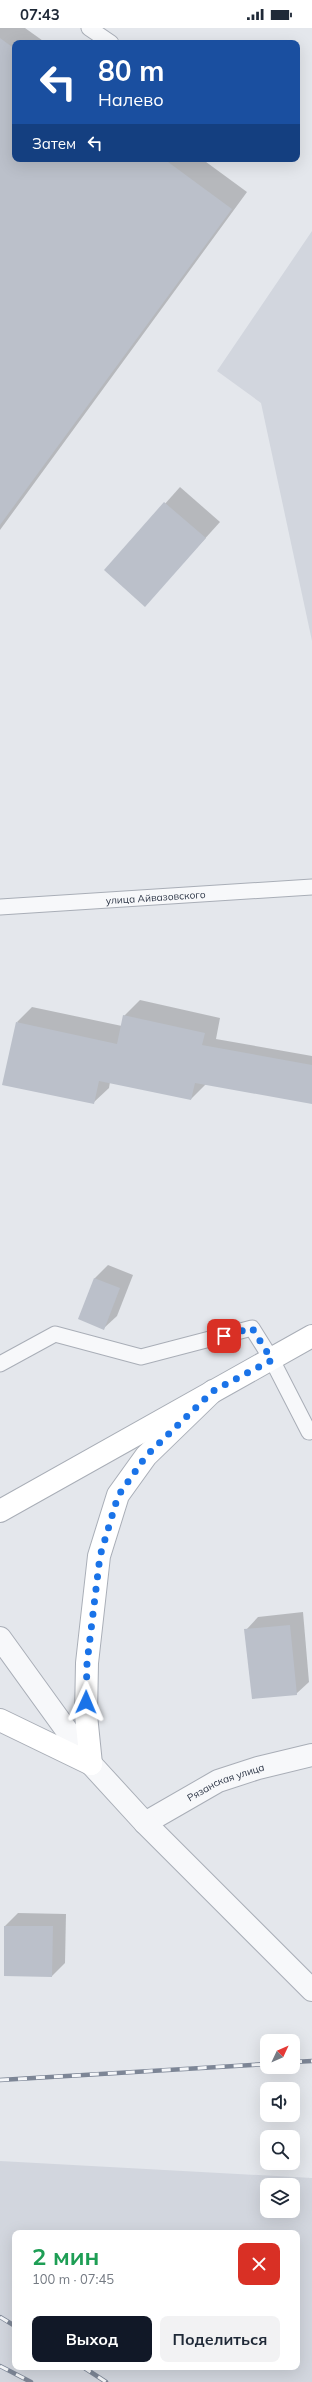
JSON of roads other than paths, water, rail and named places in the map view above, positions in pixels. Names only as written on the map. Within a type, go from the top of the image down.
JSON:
[{"type":"main road","points":[[0,1511],[213,1391],[272,1360],[312,1336]]},
{"type":"main road","points":[[91,1764],[86,1715],[87,1663],[100,1556],[118,1496],[146,1456],[213,1391]]},
{"type":"main road","points":[[0,1720],[91,1764]]},
{"type":"street","points":[[0,1638],[91,1764],[145,1823],[312,1990]]},
{"type":"street","name":"Рязанская улица","points":[[145,1823],[218,1781],[258,1768],[312,1755]]},
{"type":"lane","points":[[89,28],[106,40]]},
{"type":"lane","name":"улица Айвазовского","points":[[0,907],[312,887]]},
{"type":"lane","points":[[0,1364],[55,1334],[141,1357],[252,1328],[272,1360],[309,1432],[312,1430]]},
{"type":"railway","points":[[300,2062],[312,2061]]},
{"type":"railway","points":[[0,2080],[260,2064]]},
{"type":"railway","points":[[0,2317],[12,2324]]},
{"type":"railway","points":[[0,2366],[31,2382]]},
{"type":"railway","points":[[88,2370],[106,2382]]}]
